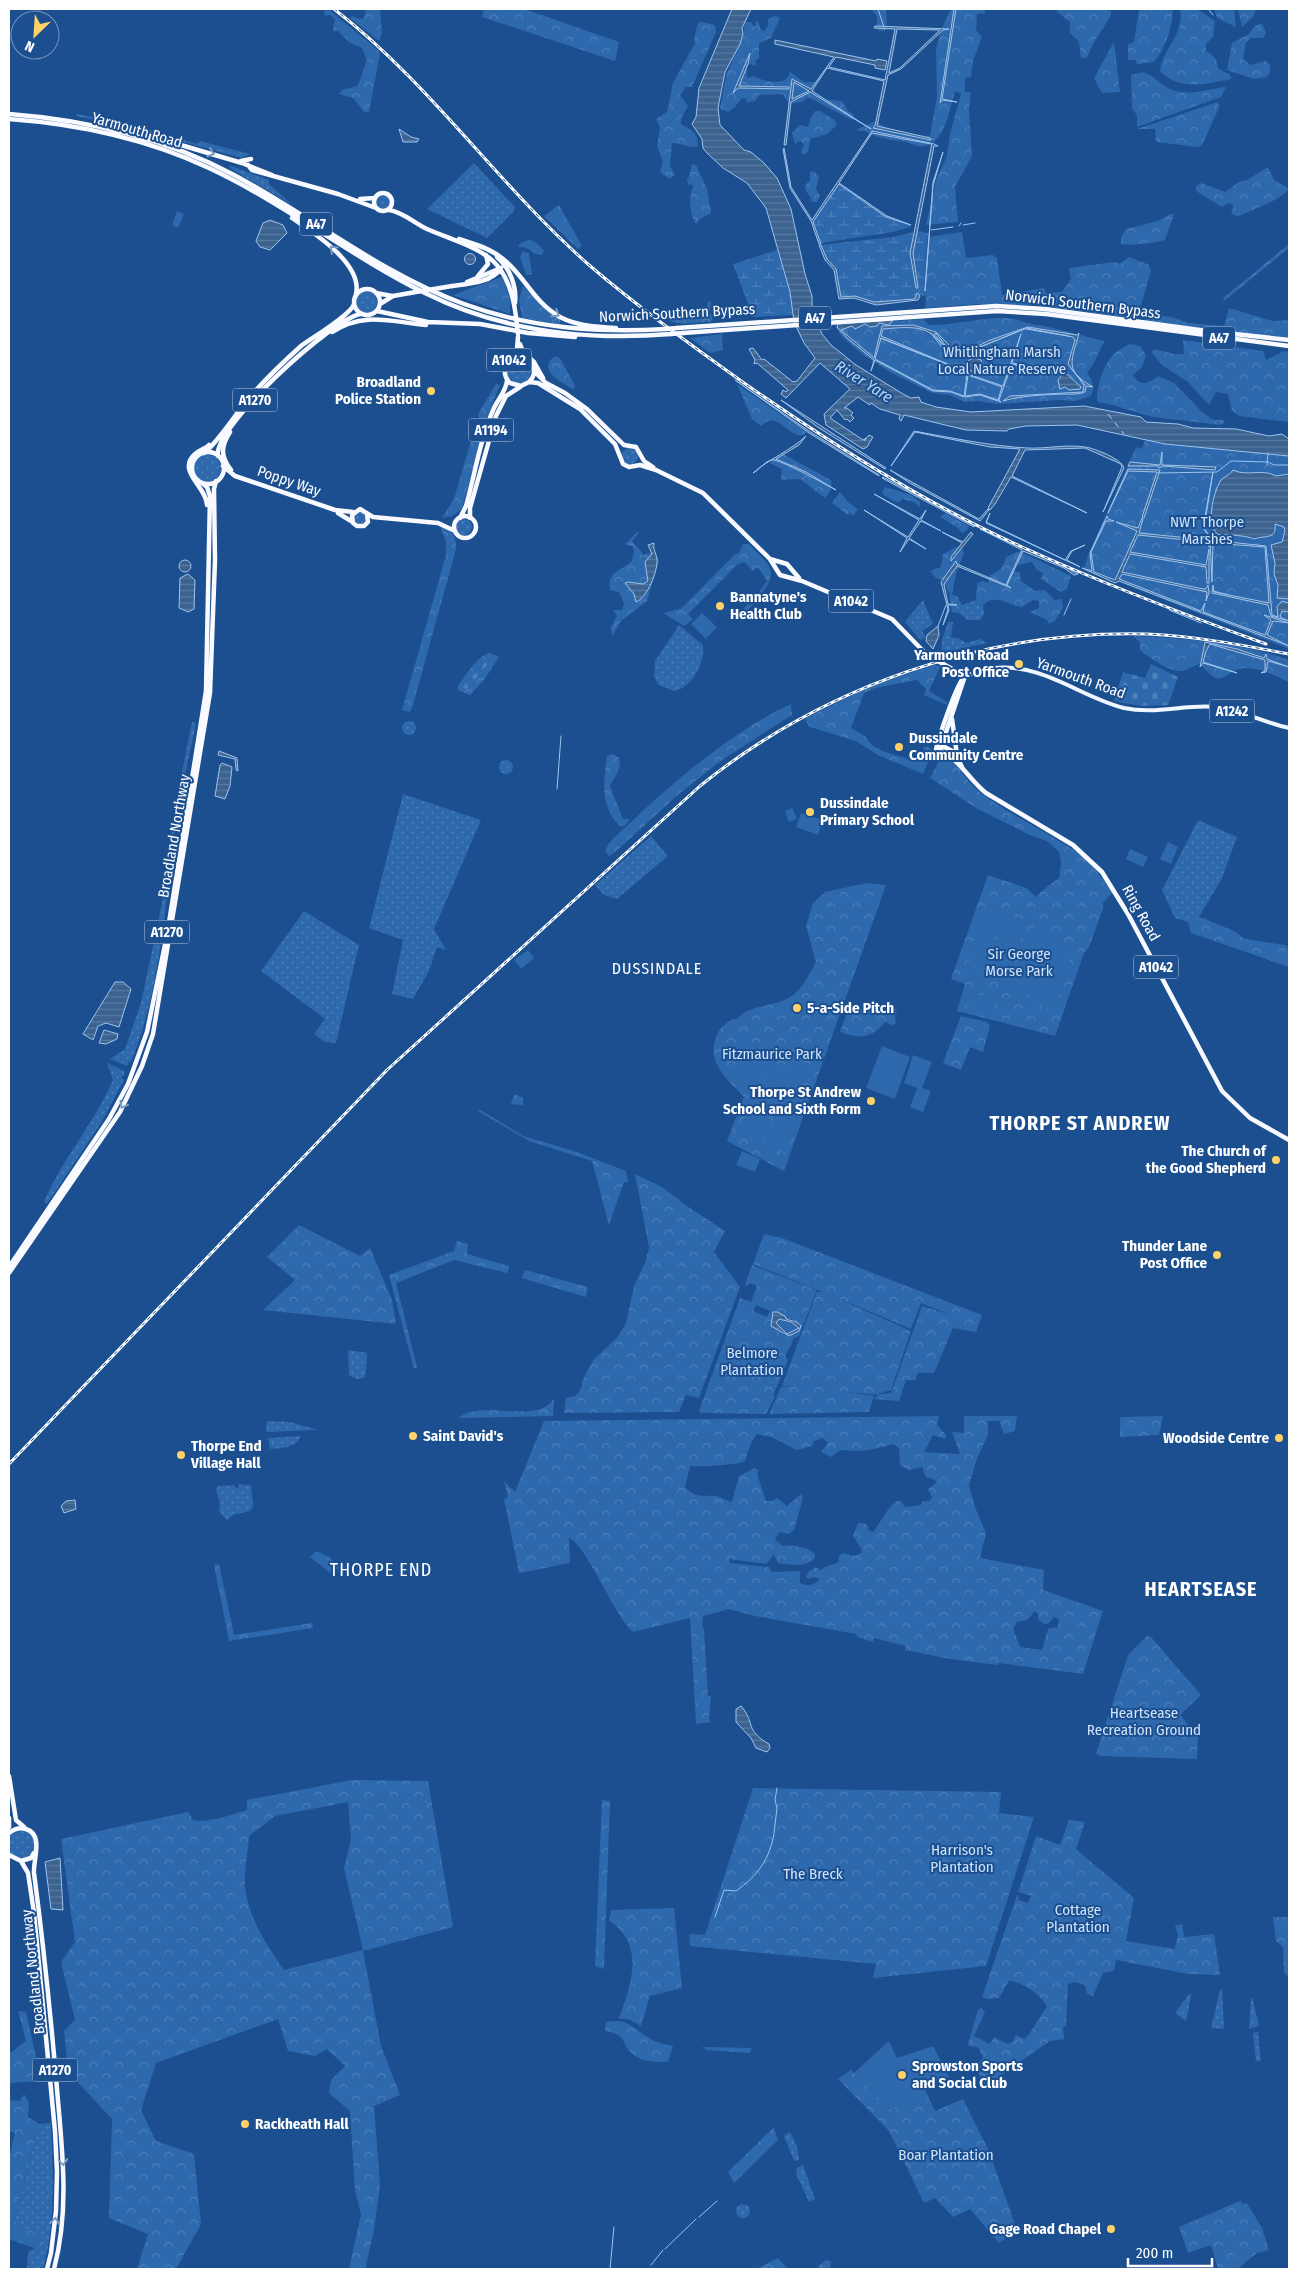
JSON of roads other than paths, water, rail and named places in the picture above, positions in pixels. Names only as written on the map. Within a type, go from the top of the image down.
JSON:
[{"type":"highway","name":"Yarmouth Road","points":[[9,114],[65,119],[110,128]]},
{"type":"highway","name":"Yarmouth Road","points":[[9,119],[80,127],[138,140],[191,160],[251,191]]},
{"type":"highway","name":"A47","points":[[110,128],[142,134],[230,159],[272,175],[344,196]]},
{"type":"highway","name":"Norwich Southern Bypass","points":[[110,128],[171,146],[234,175],[399,273],[463,304],[512,319],[564,328],[591,330],[701,329]]},
{"type":"highway","name":"A47","points":[[230,159],[244,161],[251,159]]},
{"type":"highway","name":"A47","points":[[251,191],[320,238],[338,254],[356,278],[356,294]]},
{"type":"highway","name":"Norwich Southern Bypass","points":[[251,191],[380,268],[443,302],[519,326],[560,333],[616,337],[671,334],[701,329],[988,306],[1022,307],[1289,346]]},
{"type":"highway","points":[[385,193],[391,197],[392,202],[389,210],[381,211],[344,196],[364,200],[375,198],[379,194],[385,193]]},
{"type":"highway","points":[[375,198],[376,208]]},
{"type":"highway","name":"A1042","points":[[392,202],[405,217]]},
{"type":"highway","name":"A1042","points":[[389,210],[486,255],[506,272],[514,285],[514,306]]},
{"type":"highway","name":"A1042","points":[[448,237],[477,245],[497,257],[501,267]]},
{"type":"highway","points":[[477,245],[504,258],[528,286]]},
{"type":"highway","points":[[475,279],[488,264],[486,255]]},
{"type":"highway","points":[[461,285],[501,267],[514,269]]},
{"type":"highway","points":[[393,296],[380,304],[377,311],[370,315],[358,312],[354,304],[356,294],[366,290],[393,296],[475,283],[501,267]]},
{"type":"highway","name":"A1042","points":[[506,272],[513,299],[521,352],[524,358]]},
{"type":"highway","points":[[513,299],[514,285],[522,282],[528,286]]},
{"type":"highway","name":"A47","points":[[528,286],[550,310],[570,322],[601,327],[652,330]]},
{"type":"highway","points":[[376,293],[380,304]]},
{"type":"highway","name":"A1270","points":[[204,453],[214,444],[225,427],[278,368],[308,341],[350,312],[354,304]]},
{"type":"highway","name":"A47","points":[[377,311],[428,322],[466,324],[541,335],[594,336]]},
{"type":"highway","name":"A1270","points":[[218,456],[217,450],[220,442],[270,382],[304,351],[347,318],[361,314]]},
{"type":"highway","name":"A47","points":[[304,351],[344,325],[377,318],[434,325],[466,324]]},
{"type":"highway","name":"Norwich Southern Bypass","points":[[1148,326],[1289,340]]},
{"type":"highway","name":"A1042","points":[[518,337],[517,349],[505,369],[507,380],[514,385],[522,386],[534,377],[534,370]]},
{"type":"highway","points":[[520,344],[523,352],[534,362],[541,376],[565,393]]},
{"type":"highway","name":"A1042","points":[[511,359],[524,358],[530,361],[534,370],[543,381],[565,393],[587,409],[627,446]]},
{"type":"highway","name":"A1194","points":[[458,519],[466,506],[488,424],[496,403],[507,387],[507,380]]},
{"type":"highway","name":"A1042","points":[[529,382],[542,385],[580,409],[612,440],[619,454]]},
{"type":"highway","name":"A1194","points":[[470,518],[470,508],[496,416],[506,396],[522,386]]},
{"type":"highway","points":[[244,412],[223,444],[223,456],[232,471],[280,492]]},
{"type":"highway","points":[[210,555],[207,500],[204,491],[192,478],[189,466],[194,455],[208,446],[225,427]]},
{"type":"highway","points":[[627,446],[636,447],[641,456],[637,464],[629,467],[623,464],[619,454],[627,446]]},
{"type":"highway","points":[[209,452],[218,456],[223,466],[218,480],[209,484],[202,483],[194,476],[192,467],[195,458],[204,453],[209,452]]},
{"type":"highway","name":"A1042","points":[[641,456],[656,470]]},
{"type":"highway","name":"A1042","points":[[637,464],[656,470],[703,493],[770,559],[780,575],[786,575],[802,581],[892,619],[927,655],[965,676],[939,747],[949,752],[960,767]]},
{"type":"highway","name":"Poppy Way","points":[[223,466],[235,476],[280,492],[334,510],[353,512]]},
{"type":"highway","name":"Poppy Way","points":[[218,480],[235,476]]},
{"type":"highway","name":"Broadland Northway","points":[[9,1273],[120,1112],[142,1066],[153,1034],[210,693],[215,560],[214,488],[218,480]]},
{"type":"highway","name":"Broadland Northway","points":[[9,1267],[109,1119],[128,1084],[147,1032],[168,926],[201,728],[207,670],[210,496],[207,487],[202,483]]},
{"type":"highway","name":"Poppy Way","points":[[334,510],[352,521]]},
{"type":"highway","points":[[383,519],[357,526],[352,521],[353,512],[362,510],[367,514],[383,519],[444,524],[458,519],[470,518],[475,525],[472,535],[462,537],[444,524]]},
{"type":"highway","points":[[366,524],[367,514]]},
{"type":"highway","points":[[455,531],[458,519]]},
{"type":"highway","name":"A1042","points":[[770,559],[787,564],[802,581]]},
{"type":"highway","points":[[777,570],[781,563]]},
{"type":"highway","points":[[786,575],[790,568]]},
{"type":"highway","points":[[957,755],[939,747],[961,679],[965,676]]},
{"type":"highway","name":"A1042","points":[[952,713],[953,736],[957,755]]},
{"type":"highway","name":"Ring Road","points":[[939,747],[986,793],[1073,845],[1102,872],[1125,907],[1217,1082],[1240,1110],[1267,1129],[1289,1140]]},
{"type":"highway","name":"Ring Road","points":[[957,755],[965,773]]},
{"type":"highway","name":"A1270","points":[[9,1776],[16,1820],[34,1835],[37,1840],[35,1852]]},
{"type":"highway","points":[[9,1818],[9,1827]]},
{"type":"highway","points":[[9,1833],[20,1828],[27,1829]]},
{"type":"highway","points":[[9,1855],[21,1861],[31,1858],[35,1852]]},
{"type":"highway","name":"Broadland Northway","points":[[35,1852],[34,1866],[48,1991],[64,2173],[64,2214],[54,2269]]},
{"type":"highway","name":"Broadland Northway","points":[[21,1861],[27,1870],[34,1913],[55,2130],[56,2211],[51,2254],[47,2269]]},
{"type":"main road","name":"Yarmouth Road","points":[[965,676],[992,668],[1018,669],[1058,679],[1106,702],[1126,708],[1150,710],[1217,707],[1289,728]]},
{"type":"water","name":"River Yare","points":[[732,9],[751,9],[742,28],[743,34],[740,44],[725,72],[718,108],[720,125],[744,150],[751,152],[764,163],[777,178],[791,209],[805,274],[812,296],[812,309],[822,334],[831,345],[856,365],[903,394],[911,398],[919,397],[921,402],[936,407],[971,412],[1084,406],[1141,417],[1146,422],[1178,424],[1193,428],[1236,429],[1269,436],[1282,434],[1289,439],[1289,456],[1165,444],[1077,425],[1026,426],[1007,431],[966,430],[904,415],[901,421],[899,419],[900,415],[880,409],[871,403],[870,405],[858,397],[844,408],[853,413],[851,415],[854,418],[850,422],[847,419],[845,420],[837,410],[830,418],[863,440],[866,438],[864,441],[869,435],[873,437],[867,447],[863,449],[826,425],[824,414],[850,389],[820,363],[786,398],[781,394],[783,390],[786,392],[788,390],[757,363],[754,364],[755,360],[749,349],[753,348],[762,360],[764,359],[793,382],[797,381],[815,358],[804,343],[794,322],[790,292],[766,208],[747,183],[723,168],[706,152],[703,148],[702,139],[692,124],[696,117],[699,88]]},
{"type":"water","points":[[954,9],[956,9],[942,99],[957,102],[942,100],[940,103]]},
{"type":"water","points":[[875,26],[949,29],[943,30],[901,69],[888,75],[877,126],[930,138],[931,140],[873,128],[884,81],[827,68],[812,91],[871,129],[810,92],[791,102],[786,145],[784,145],[792,79],[811,89],[834,57],[775,44],[775,40],[876,61],[877,59],[887,61],[885,70],[875,68],[875,65],[836,57],[829,67],[885,80],[895,29],[874,28]],"holes":[[[897,29],[940,30],[900,68],[889,73]],[[794,82],[809,91],[792,99]]]},
{"type":"water","points":[[750,53],[748,64],[739,86],[789,87],[789,89],[738,88],[733,93]]},
{"type":"water","points":[[399,129],[411,137],[419,139],[417,142],[403,142]]},
{"type":"water","points":[[872,131],[931,144],[872,133],[839,183],[887,216],[911,225],[886,217],[839,184],[813,222],[821,244],[819,244],[811,221],[790,188],[783,149],[791,187],[812,220]]},
{"type":"water","points":[[932,143],[938,146],[934,146],[913,253],[918,288],[916,288],[910,253]]},
{"type":"water","points":[[943,152],[933,186],[925,291],[933,182]]},
{"type":"water","points":[[270,220],[283,225],[287,233],[270,250],[260,247],[256,241],[263,223]]},
{"type":"water","points":[[819,245],[821,245],[827,259],[836,269],[841,297],[855,296],[874,302],[915,299],[917,293],[920,296],[918,300],[876,305],[854,298],[839,299],[834,270],[825,260]]},
{"type":"water","points":[[470,253],[476,259],[470,265],[464,259]]},
{"type":"water","points":[[893,320],[889,325],[879,323],[877,326],[870,327],[865,324],[855,329],[852,326],[841,330],[874,358],[882,326],[913,325],[936,332],[950,346],[960,347],[955,349],[945,345],[936,333],[934,334],[953,355],[929,332],[916,328],[883,329],[881,336],[950,365],[881,338],[875,359],[933,390],[950,391],[964,396],[967,375],[959,371],[1003,386],[1021,334],[1012,363],[1057,372],[1067,369],[1057,373],[1012,364],[999,400],[1001,402],[980,395],[964,397],[951,392],[933,391],[875,360],[871,371],[874,360],[848,339],[837,327],[838,324]],"holes":[[[968,375],[1002,387],[998,400],[980,394],[965,396]]]},
{"type":"water","points":[[1028,327],[1077,335],[1079,333],[1072,364],[1077,375],[1093,387],[1086,386],[1085,392],[1079,394],[1031,396],[1003,401],[1010,396],[1083,392],[1084,385],[1068,364],[1075,340],[1073,337],[1027,328],[958,356],[990,340]]},
{"type":"water","points":[[973,357],[981,360],[983,366],[978,373],[965,369],[962,366]]},
{"type":"water","points":[[1063,374],[1067,374],[1081,387],[1080,389],[1069,390],[1065,387],[1060,389],[1058,380]]},
{"type":"water","points":[[735,380],[809,431],[879,476],[809,433]]},
{"type":"water","points":[[781,400],[886,468],[819,428]]},
{"type":"water","points":[[914,431],[1013,447],[1085,447],[1095,449],[1121,464],[1085,448],[1025,450],[1012,476],[1087,513],[1011,477],[990,510],[988,508],[1020,449],[990,447],[915,432],[891,466]]},
{"type":"water","points":[[806,436],[799,445],[776,459],[806,472],[836,490],[792,467],[771,460]]},
{"type":"water","points":[[1162,452],[1162,465],[1216,467],[1215,470],[1163,466],[1159,468],[1158,466],[1128,466],[1130,462],[1160,465]]},
{"type":"water","points":[[1121,464],[1124,468],[1103,512],[1122,467]]},
{"type":"water","points":[[1128,469],[1160,470],[1144,518],[1142,517],[1157,472],[1128,471],[1108,513]]},
{"type":"water","points":[[890,470],[979,519],[989,510],[980,521]]},
{"type":"water","points":[[1233,470],[1276,476],[1289,474],[1289,599],[1277,598],[1278,585],[1274,574],[1275,563],[1271,545],[1282,542],[1285,531],[1284,527],[1275,524],[1272,535],[1254,539],[1219,535],[1212,525],[1213,501],[1218,485]]},
{"type":"water","points":[[1213,472],[1204,528],[1210,537],[1203,528]]},
{"type":"water","points":[[883,477],[975,526],[882,478]]},
{"type":"water","points":[[874,494],[920,519],[926,510],[921,520],[941,531],[921,521],[909,538],[926,549],[909,539],[900,552],[907,538],[864,510],[908,537],[919,520]]},
{"type":"water","points":[[1107,516],[1108,519],[1114,521],[1106,521],[1091,552],[1094,572],[1115,580],[1137,531],[1116,522],[1138,528],[1142,518],[1139,533],[1208,540],[1209,547],[1206,542],[1138,535],[1130,552],[1206,565],[1209,549],[1209,583],[1207,583],[1206,567],[1130,554],[1122,572],[1203,589],[1206,589],[1208,585],[1209,592],[1206,601],[1207,592],[1122,574],[1119,579],[1201,611],[1205,603],[1203,612],[1265,635],[1271,620],[1264,615],[1289,623],[1273,621],[1267,635],[1289,646],[1119,581],[1115,583],[1082,568],[1092,571],[1090,553]]},
{"type":"water","points":[[986,522],[1063,559],[986,523]]},
{"type":"water","points":[[980,529],[1078,574],[1074,575],[1064,568],[1023,551],[1007,585],[1011,588],[957,566],[944,584],[948,604],[957,605],[948,605],[949,610],[943,625],[948,609],[941,582],[956,561],[957,564],[1006,585],[1022,550]]},
{"type":"water","points":[[942,532],[963,542],[971,532],[973,534],[951,561],[951,557],[962,543]]},
{"type":"water","points":[[1210,540],[1266,546],[1272,615],[1278,617],[1277,607],[1282,601],[1289,603],[1289,612],[1282,611],[1280,617],[1289,621],[1271,616],[1268,605],[1212,593],[1213,585],[1214,592],[1269,603],[1265,547],[1213,543],[1212,582]]},
{"type":"water","points":[[654,543],[657,564],[654,577],[648,590],[636,602],[634,594],[625,583],[643,584],[648,581],[645,562],[652,554],[648,545]]},
{"type":"water","points":[[1085,545],[1072,551],[1067,560],[1080,567],[1065,560],[1071,551]]},
{"type":"water","points":[[185,560],[191,566],[185,572],[179,566]]},
{"type":"water","points":[[188,574],[195,580],[194,609],[188,612],[179,608],[180,578]]},
{"type":"water","points":[[938,626],[939,635],[933,649],[926,641],[927,635]]},
{"type":"water","points":[[1205,642],[1237,649],[1264,658],[1266,654],[1267,659],[1289,667],[1268,661],[1266,672],[1261,673],[1265,671],[1265,660],[1210,644],[1203,662],[1237,673],[1203,663],[1200,667]]},
{"type":"water","points":[[219,751],[237,758],[238,771],[236,770],[235,759],[218,755]]},
{"type":"water","points":[[222,763],[232,767],[230,786],[225,799],[215,796],[220,765]]},
{"type":"water","points":[[115,982],[123,982],[131,989],[119,1027],[106,1023],[98,1026],[93,1040],[83,1034]]},
{"type":"water","points":[[104,1030],[118,1034],[117,1039],[106,1044],[99,1043]]},
{"type":"water","points":[[773,1312],[777,1312],[785,1316],[786,1319],[796,1322],[801,1326],[799,1331],[789,1336],[771,1326]],"holes":[[[779,1319],[791,1322],[799,1328],[787,1334],[776,1323]]]},
{"type":"water","points":[[75,1500],[76,1509],[64,1513],[61,1506],[66,1501]]},
{"type":"water","points":[[741,1706],[756,1735],[769,1744],[770,1748],[767,1752],[756,1748],[751,1738],[736,1722],[736,1709]]},
{"type":"water","points":[[60,1858],[63,1910],[51,1909],[45,1862]]},
{"type":"waterway","points":[[878,9],[884,27]]},
{"type":"waterway","points":[[1208,9],[1213,15]]},
{"type":"waterway","points":[[963,225],[975,223]]},
{"type":"waterway","points":[[931,230],[953,227]]},
{"type":"waterway","points":[[1026,329],[1068,336]]},
{"type":"waterway","points":[[965,353],[1017,332]]},
{"type":"waterway","points":[[931,333],[944,350],[955,357],[959,355]]},
{"type":"waterway","points":[[880,338],[949,365]]},
{"type":"waterway","points":[[948,347],[956,349]]},
{"type":"waterway","points":[[1011,364],[1057,374],[1065,370]]},
{"type":"waterway","points":[[1070,367],[1085,385]]},
{"type":"waterway","points":[[1267,465],[1268,453]]},
{"type":"waterway","points":[[1158,473],[1217,472],[1231,461],[1268,462],[1274,465],[1289,465]]},
{"type":"waterway","points":[[1213,591],[1229,595]]},
{"type":"waterway","points":[[1064,615],[1071,599]]},
{"type":"waterway","points":[[938,626],[946,605]]},
{"type":"waterway","points":[[1169,610],[1201,623]]},
{"type":"waterway","points":[[557,789],[561,736]]},
{"type":"waterway","points":[[774,1833],[777,1788]]},
{"type":"waterway","points":[[715,1917],[724,1890],[736,1891],[750,1880],[761,1867],[769,1852],[774,1834]]},
{"type":"waterway","points":[[699,2217],[717,2201]]},
{"type":"waterway","points":[[665,2249],[696,2219]]},
{"type":"waterway","points":[[610,2269],[614,2227]]},
{"type":"waterway","points":[[651,2265],[663,2250]]},
{"type":"railway","points":[[334,9],[402,69],[524,202],[589,265],[665,326],[777,406],[879,471],[948,511],[984,529],[1050,560],[1173,610],[1266,644]]},
{"type":"railway","points":[[9,1464],[387,1070],[700,786],[748,750],[800,719],[854,692],[910,671],[968,654],[1027,642],[1087,635],[1147,634],[1201,639],[1289,654]]},
{"type":"place","name":"Broadland Police Station","points":[[431,391]]},
{"type":"place","name":"Bannatyne's Health Club","points":[[720,606]]},
{"type":"place","name":"Yarmouth Road Post Office","points":[[1019,664]]},
{"type":"place","name":"Dussindale Community Centre","points":[[899,747]]},
{"type":"place","name":"Dussindale Primary School","points":[[810,812]]},
{"type":"place","name":"5-a-Side Pitch","points":[[797,1008]]},
{"type":"place","name":"Thorpe St Andrew School and Sixth Form","points":[[871,1101]]},
{"type":"place","name":"The Church of the Good Shepherd","points":[[1276,1160]]},
{"type":"place","name":"Thunder Lane Post Office","points":[[1217,1255]]},
{"type":"place","name":"Saint David's","points":[[413,1436]]},
{"type":"place","name":"Woodside Centre","points":[[1279,1438]]},
{"type":"place","name":"Thorpe End Village Hall","points":[[181,1455]]},
{"type":"place","name":"Sprowston Sports and Social Club","points":[[902,2075]]},
{"type":"place","name":"Rackheath Hall","points":[[245,2124]]},
{"type":"place","name":"Gage Road Chapel","points":[[1111,2229]]},
{"type":"district","name":"DUSSINDALE","points":[[657,968]]},
{"type":"district","name":"THORPE ST ANDREW","points":[[1080,1123]]},
{"type":"district","name":"THORPE END","points":[[381,1570]]},
{"type":"district","name":"HEARTSEASE","points":[[1201,1589]]},
{"type":"park label","name":"Whitlingham Marsh Local Nature Reserve","points":[[1002,360]]},
{"type":"park label","name":"NWT Thorpe Marshes","points":[[1207,530]]},
{"type":"park label","name":"Sir George Morse Park","points":[[1019,962]]},
{"type":"park label","name":"Fitzmaurice Park","points":[[772,1054]]},
{"type":"park label","name":"Belmore Plantation","points":[[752,1362]]},
{"type":"park label","name":"Heartsease Recreation Ground","points":[[1144,1722]]},
{"type":"park label","name":"Harrison's Plantation","points":[[962,1858]]},
{"type":"park label","name":"The Breck","points":[[813,1874]]},
{"type":"park label","name":"Cottage Plantation","points":[[1078,1918]]},
{"type":"park label","name":"Boar Plantation","points":[[946,2155]]}]
